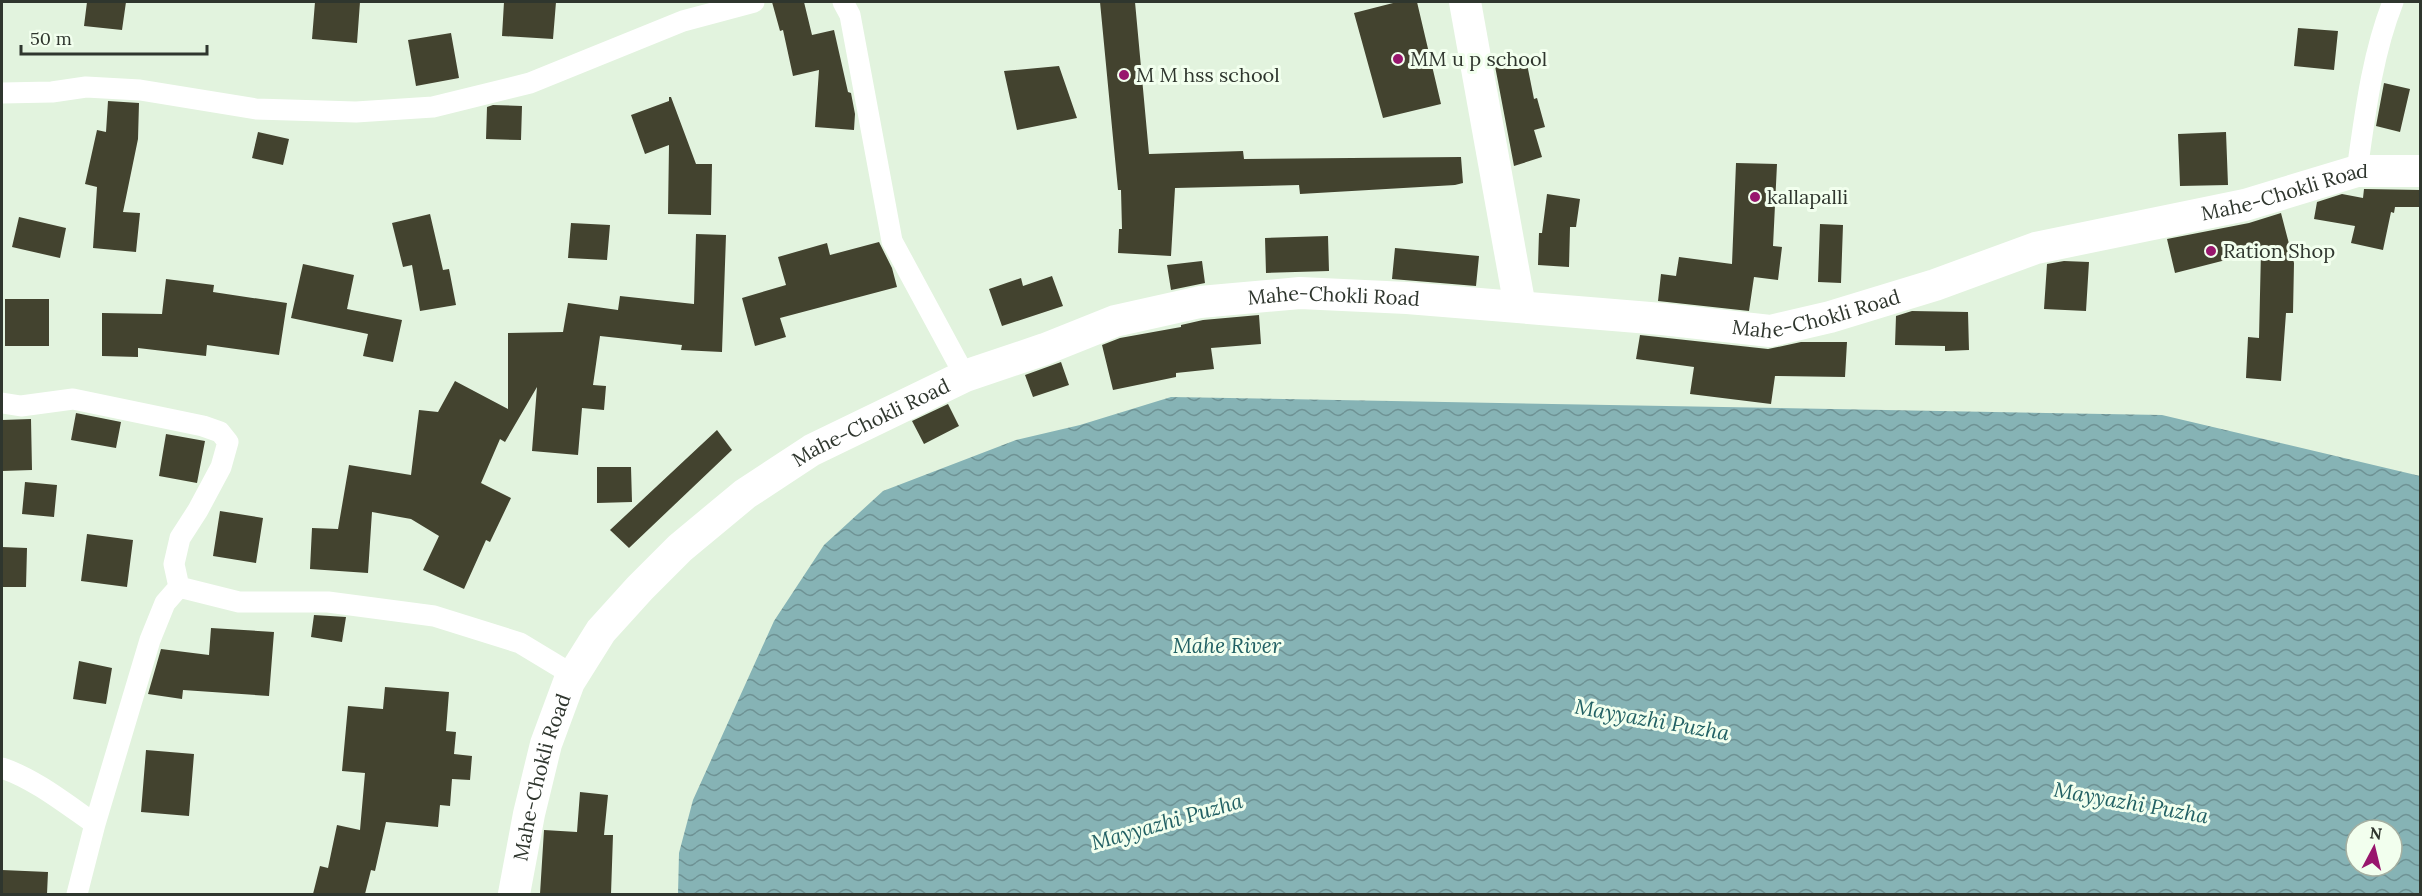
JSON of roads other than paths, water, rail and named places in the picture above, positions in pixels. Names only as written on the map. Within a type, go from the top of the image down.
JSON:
[{"type":"street","points":[[2,93],[52,92],[86,87],[140,90],[256,109],[356,112],[433,107],[531,83],[683,21],[754,2]]},
{"type":"street","points":[[843,2],[850,15],[892,241],[965,376]]},
{"type":"street","points":[[1465,2],[1520,308]]},
{"type":"street","points":[[2357,171],[2366,102],[2387,17],[2393,2]]},
{"type":"street","name":"Mahe-Chokli Road","points":[[514,894],[529,814],[546,744],[573,675],[601,631],[680,548],[745,494],[812,450],[965,376],[1045,349],[1115,321],[1200,302],[1300,293],[1662,319],[1770,331],[1830,317],[1935,285],[2036,248],[2245,205],[2357,171],[2421,171]]},
{"type":"street","points":[[2,403],[21,406],[73,399],[203,426],[220,432],[228,442],[221,467],[180,538],[174,564],[179,587]]},
{"type":"street","points":[[179,587],[238,602],[328,602],[434,616],[520,643],[573,675]]},
{"type":"street","points":[[77,894],[95,824],[150,640],[165,603],[179,587]]},
{"type":"street","points":[[2,768],[42,789],[95,824]]},
{"type":"water","name":"Mahe River","points":[[1171,397],[2162,415],[2420,476],[2420,894],[678,894],[679,853],[693,800],[774,621],[824,545],[883,491],[1016,440],[1080,425]]},
{"type":"place","name":"MM u p school","points":[[1398,59]]},
{"type":"place","name":"M M hss school","points":[[1124,75]]},
{"type":"place","name":"kallapalli","points":[[1755,197]]},
{"type":"place","name":"Ration Shop","points":[[2211,251]]},
{"type":"water label","name":"Mayyazhi Puzha","points":[[1652,720]]},
{"type":"water label","name":"Mayyazhi Puzha","points":[[2131,803]]},
{"type":"water label","name":"Mayyazhi Puzha","points":[[1167,822]]}]
